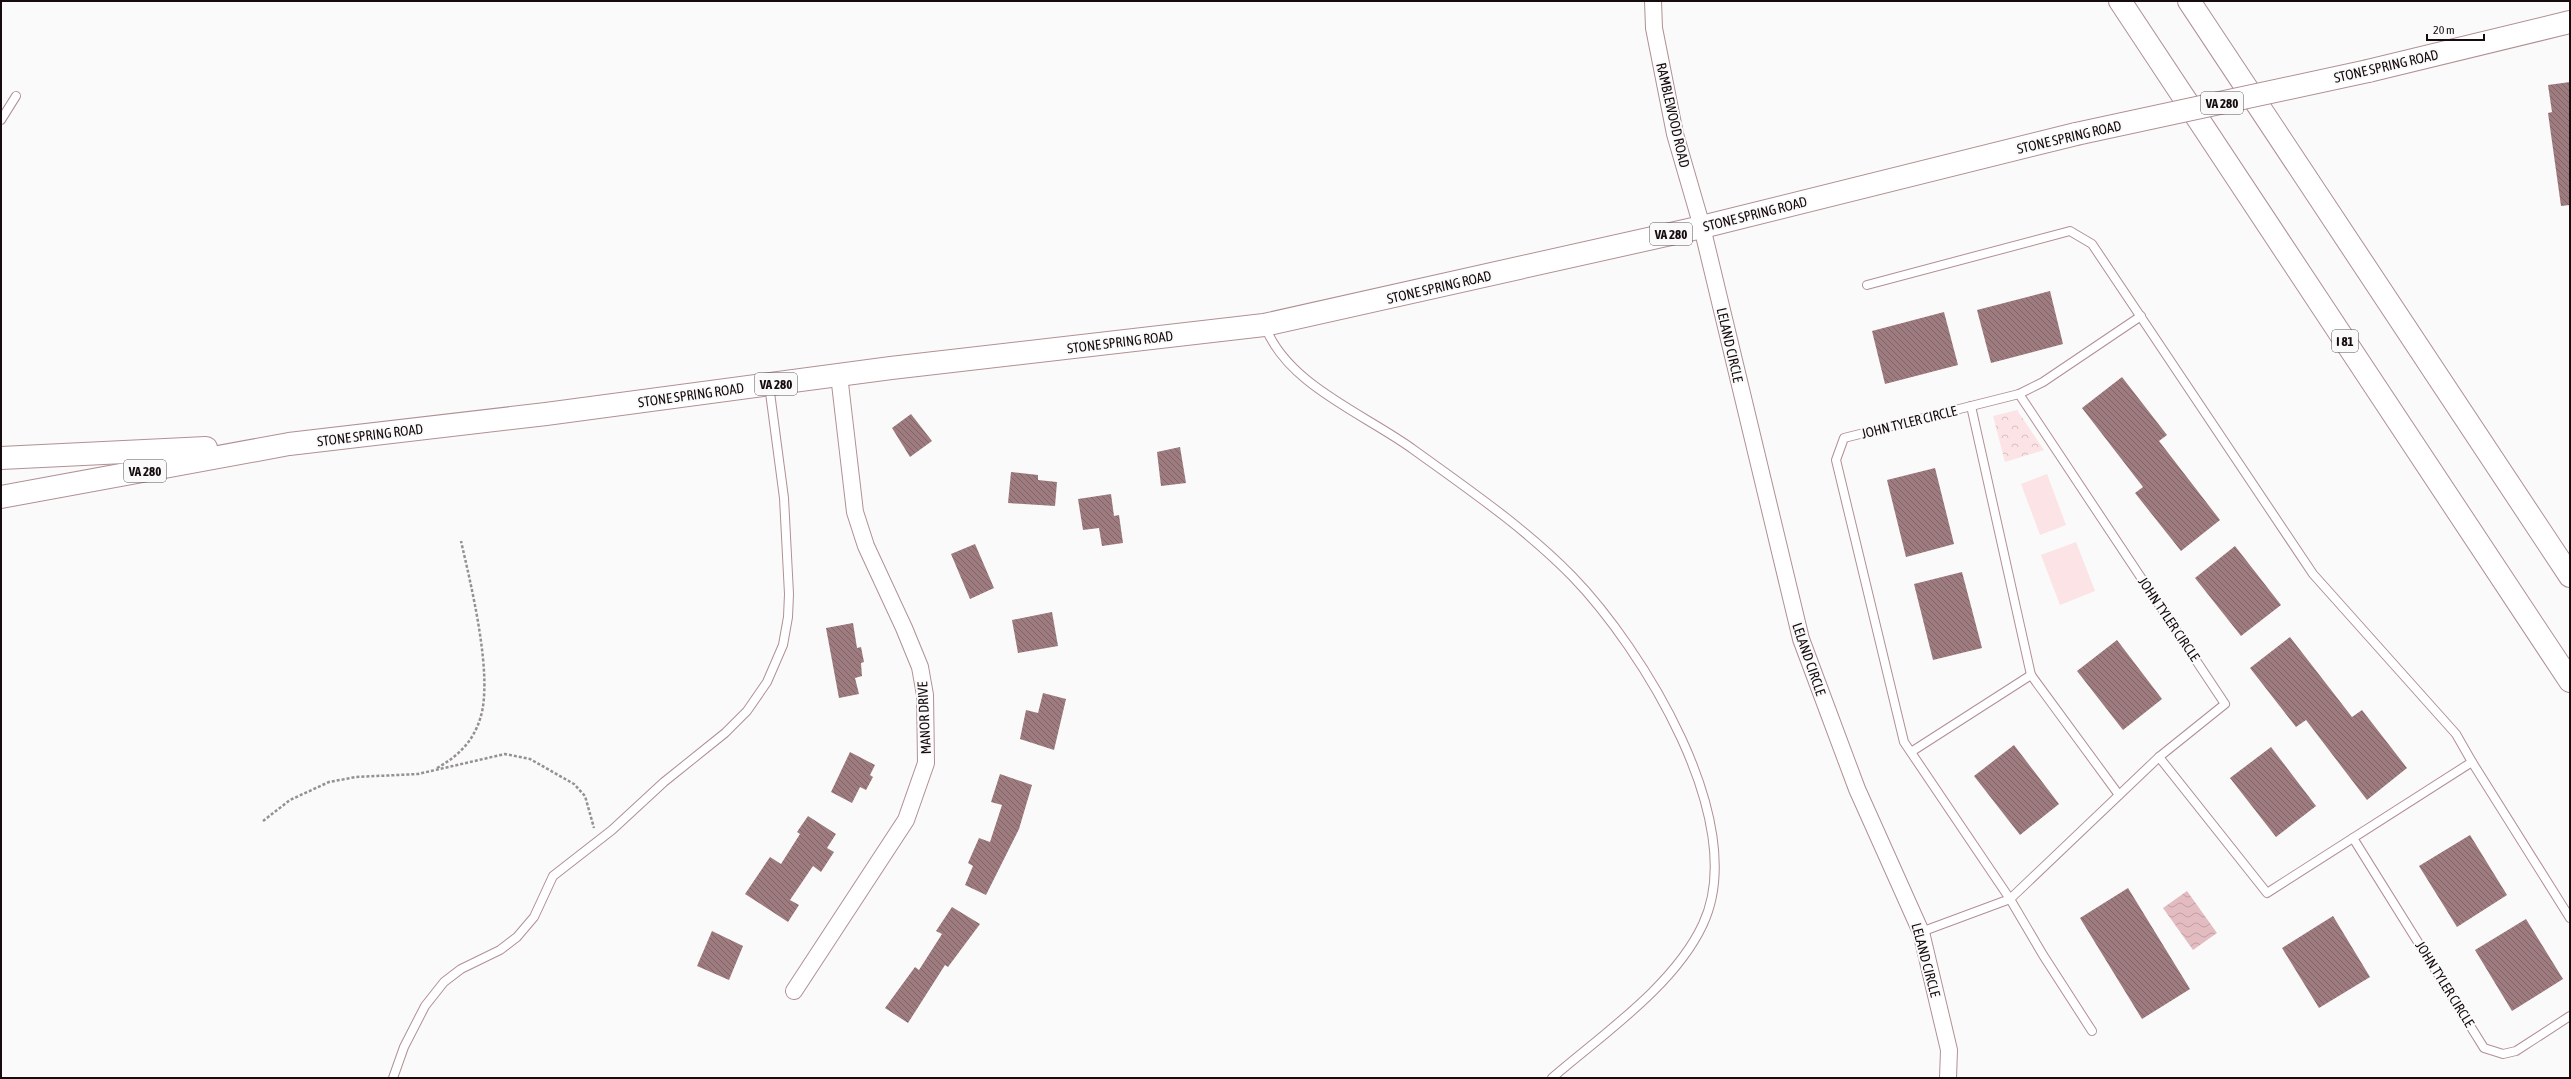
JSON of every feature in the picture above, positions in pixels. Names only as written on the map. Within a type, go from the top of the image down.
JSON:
[{"type":"main road","name":"I 81","points":[[2120,1],[2570,681]]},
{"type":"main road","points":[[2189,1],[2570,576]]},
{"type":"main road","name":"STONE SPRING ROAD","points":[[1,497],[289,444],[769,385],[838,375],[1264,325],[1702,227],[2076,134],[2368,71],[2570,22]]},
{"type":"main road","name":"STONE SPRING ROAD","points":[[1,458],[289,444]]},
{"type":"street","name":"RAMBLEWOOD ROAD","points":[[1653,1],[1654,28],[1675,134],[1702,227]]},
{"type":"street","name":"LELAND CIRCLE","points":[[1702,227],[1800,639],[1857,789],[1921,932],[1949,1050],[1948,1078]]},
{"type":"street","name":"MANOR DRIVE","points":[[794,991],[906,820],[926,763],[925,695],[920,667],[904,628],[866,546],[855,512],[838,375]]},
{"type":"lane","points":[[1,120],[16,96]]},
{"type":"lane","points":[[1867,285],[2070,231],[2092,244],[2313,574],[2456,734],[2570,918]]},
{"type":"lane","points":[[2020,394],[2043,382],[2141,316]]},
{"type":"lane","points":[[1264,325],[1279,352],[1302,377],[1410,447],[1483,500],[1540,546],[1571,575],[1600,607],[1633,653],[1684,745],[1696,774],[1705,803],[1715,863],[1714,891],[1703,924],[1688,952],[1675,969],[1643,1000],[1552,1078]]},
{"type":"lane","points":[[393,1078],[404,1047],[424,1006],[435,992],[461,969],[500,950],[517,937],[534,917],[553,876],[599,841],[664,782],[734,725],[762,691],[779,656],[786,628],[789,594],[784,498],[769,385]]},
{"type":"lane","name":"JOHN TYLER CIRCLE","points":[[1921,932],[2010,899],[2159,757],[2225,704],[2020,394],[1844,438],[1836,460],[1904,742],[2010,899]]},
{"type":"lane","points":[[1970,406],[2031,675],[2119,795]]},
{"type":"lane","points":[[1911,752],[2031,675]]},
{"type":"lane","points":[[2159,757],[2267,893],[2472,762]]},
{"type":"lane","name":"JOHN TYLER CIRCLE","points":[[2353,838],[2484,1048],[2503,1054],[2516,1050],[2570,1016]]},
{"type":"lane","points":[[2010,899],[2042,955],[2092,1031]]},
{"type":"path","points":[[432,770],[449,761],[464,748],[476,730],[483,708],[484,684],[480,643],[461,541]]},
{"type":"path","points":[[264,821],[290,800],[329,782],[356,777],[406,776],[505,754],[530,760],[562,776],[582,792],[588,804],[599,841]]},
{"type":"green space","points":[[2017,410],[2044,450],[2005,462],[1993,416]]},
{"type":"green space","points":[[2047,474],[2066,525],[2040,535],[2021,484]]},
{"type":"green space","points":[[2076,542],[2095,591],[2060,605],[2041,555]]},
{"type":"water","points":[[2187,891],[2217,933],[2193,950],[2163,908]]},
{"type":"building","points":[[2570,82],[2570,205],[2561,206],[2548,113],[2552,112],[2548,85]]},
{"type":"building","points":[[2050,291],[2063,344],[1991,363],[1977,310]]},
{"type":"building","points":[[1944,312],[1958,365],[1885,384],[1872,331]]},
{"type":"building","points":[[2122,377],[2167,435],[2159,441],[2220,520],[2181,551],[2135,493],[2143,487],[2082,408]]},
{"type":"building","points":[[911,414],[932,441],[910,457],[892,428]]},
{"type":"building","points":[[1180,447],[1186,483],[1161,486],[1157,452]]},
{"type":"building","points":[[1935,468],[1954,544],[1906,557],[1887,480]]},
{"type":"building","points":[[1011,472],[1038,475],[1038,480],[1057,482],[1055,506],[1008,503]]},
{"type":"building","points":[[1111,494],[1114,516],[1119,515],[1123,543],[1102,546],[1099,528],[1083,530],[1078,499]]},
{"type":"building","points":[[975,544],[994,588],[970,599],[951,554]]},
{"type":"building","points":[[2235,546],[2281,605],[2241,636],[2195,578]]},
{"type":"building","points":[[1962,572],[1982,648],[1933,660],[1914,584]]},
{"type":"building","points":[[1052,612],[1058,646],[1018,653],[1012,620]]},
{"type":"building","points":[[853,623],[857,648],[861,647],[864,662],[861,663],[862,676],[855,678],[859,694],[839,698],[826,628]]},
{"type":"building","points":[[2290,637],[2352,717],[2362,710],[2407,768],[2367,800],[2306,720],[2296,727],[2250,668]]},
{"type":"building","points":[[2117,640],[2162,699],[2123,730],[2077,671]]},
{"type":"building","points":[[1043,693],[1066,699],[1054,750],[1020,739],[1026,710],[1038,713]]},
{"type":"building","points":[[2014,745],[2059,804],[2020,835],[1974,776]]},
{"type":"building","points":[[2271,747],[2316,806],[2276,837],[2230,778]]},
{"type":"building","points":[[850,752],[875,765],[870,775],[873,777],[866,790],[860,787],[852,803],[831,792]]},
{"type":"building","points":[[1000,774],[1032,785],[1019,829],[986,895],[965,885],[973,866],[968,863],[979,838],[990,842],[1002,805],[991,802]]},
{"type":"building","points":[[808,816],[836,834],[827,848],[834,852],[821,872],[813,866],[790,900],[799,905],[788,922],[745,894],[770,857],[781,864],[800,834],[797,832]]},
{"type":"building","points":[[2470,835],[2507,895],[2457,927],[2419,866]]},
{"type":"building","points":[[2128,888],[2190,989],[2142,1019],[2080,918]]},
{"type":"building","points":[[952,907],[980,924],[948,967],[945,965],[908,1023],[885,1008],[915,967],[919,970],[942,934],[936,931]]},
{"type":"building","points":[[2333,916],[2370,977],[2319,1008],[2282,948]]},
{"type":"building","points":[[2526,919],[2563,979],[2512,1011],[2475,950]]},
{"type":"building","points":[[712,931],[743,946],[729,980],[697,966]]}]
